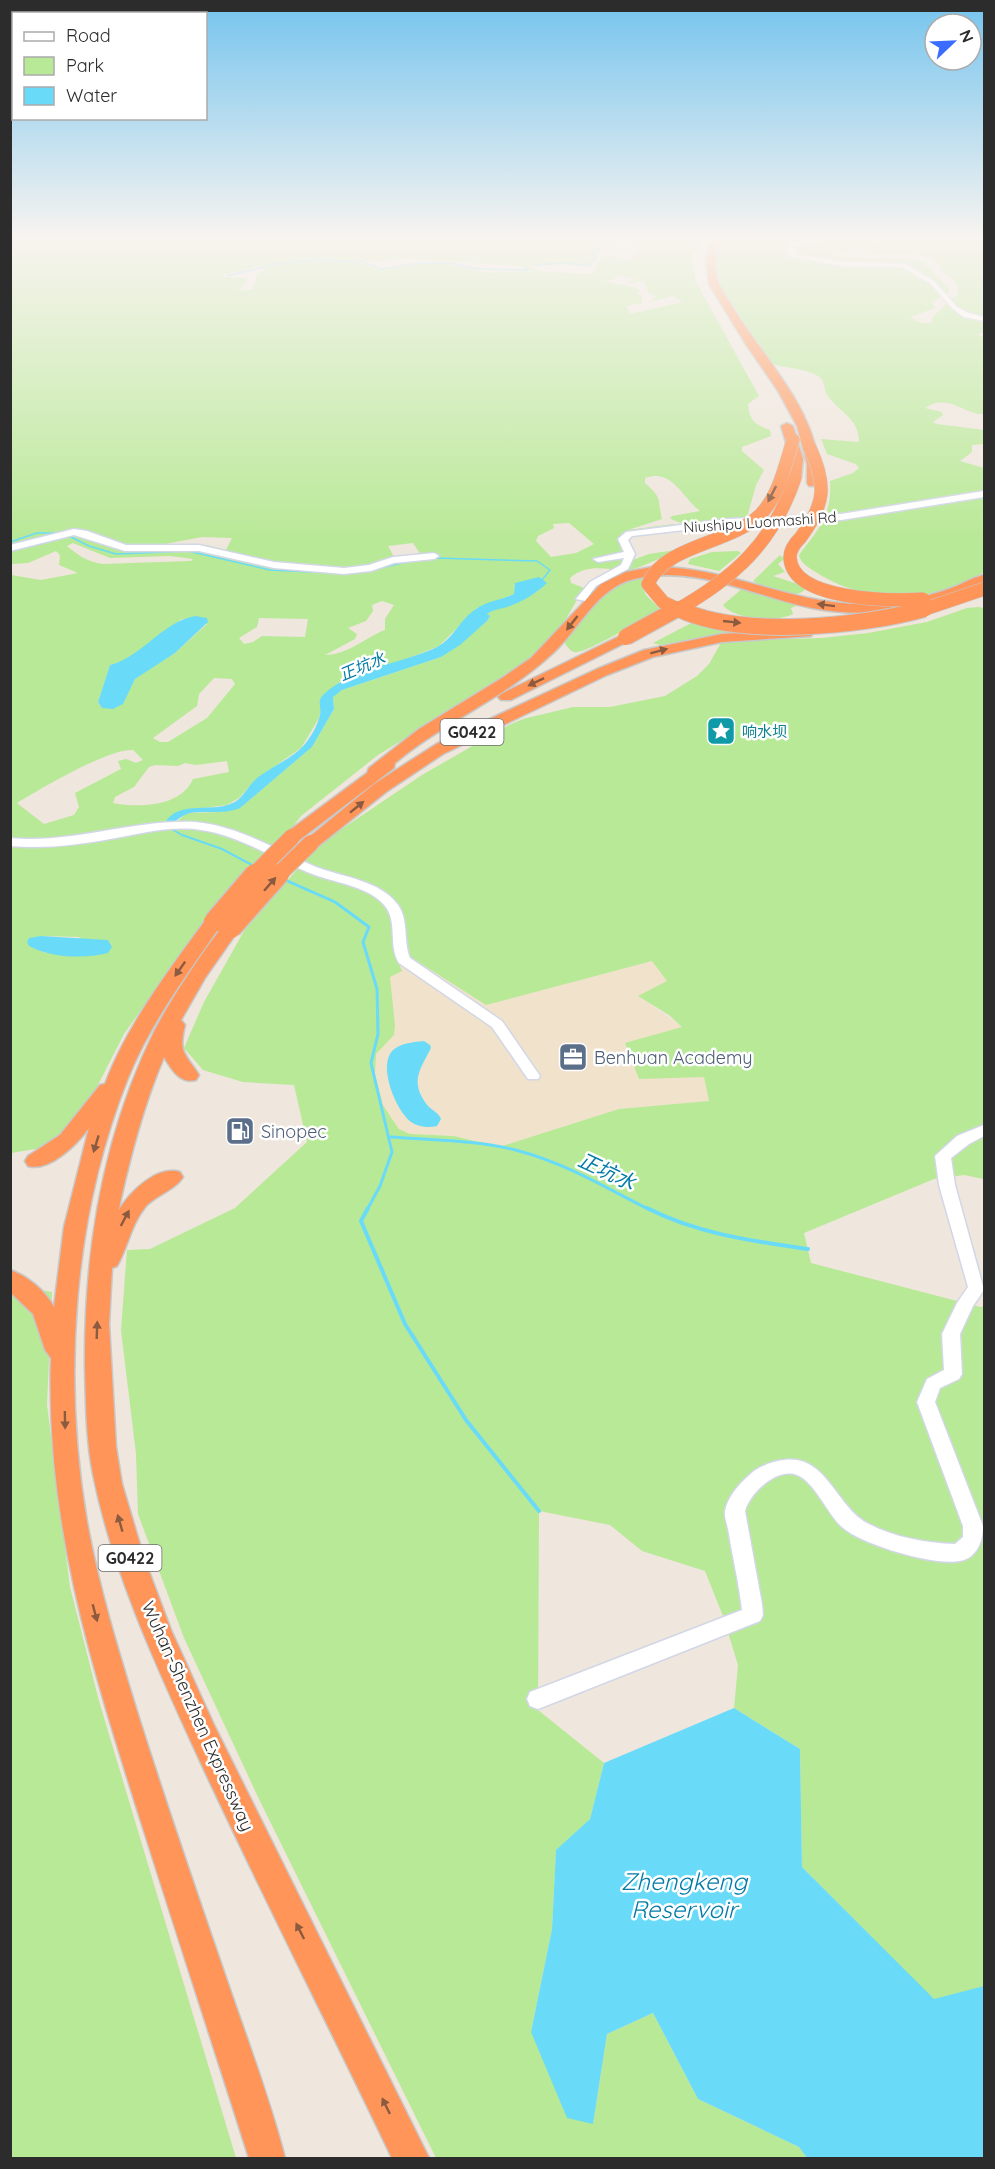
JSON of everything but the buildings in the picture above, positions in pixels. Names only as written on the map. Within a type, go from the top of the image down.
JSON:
[{"type":"highway","points":[[736,337],[767,388]]},
{"type":"highway","name":"Wuhan-Shenzhen Expressway","points":[[267,2158],[155,1822],[113,1683],[83,1568],[69,1489],[64,1426],[66,1311],[72,1252],[92,1155],[119,1076],[176,973],[223,925],[311,843],[380,788],[434,752],[644,640],[722,594],[773,550],[801,516],[810,499],[813,483],[814,472],[809,445],[793,407],[748,337]]},
{"type":"highway","name":"Wuhan-Shenzhen Expressway","points":[[411,2158],[170,1664],[133,1572],[108,1481],[99,1409],[96,1348],[104,1225],[114,1173],[147,1072],[183,1001],[216,947],[223,925],[255,874],[292,837],[375,772],[481,709],[626,637],[696,599],[750,556],[780,520],[790,499],[795,478],[796,459],[793,440],[779,406]]},
{"type":"highway","points":[[793,440],[783,472],[762,514],[752,523],[716,542],[667,560],[652,573],[648,584],[654,596],[661,602],[684,613],[714,620],[751,624],[804,625],[850,622],[899,615],[957,600],[980,589]]},
{"type":"highway","points":[[809,445],[819,466],[823,491],[822,500],[813,521],[790,553],[792,567],[801,578],[820,588],[846,596],[886,601],[925,598],[980,589]]},
{"type":"highway","points":[[375,772],[419,736],[531,666],[557,641],[599,591],[618,578],[660,570],[698,572],[803,602],[866,608],[923,603],[980,589]]},
{"type":"highway","points":[[434,752],[602,672],[649,653],[722,638],[833,632],[881,626],[932,614],[980,589],[984,579]]},
{"type":"highway","points":[[183,1001],[171,1048],[177,1062],[189,1075]]},
{"type":"highway","points":[[36,1161],[68,1140],[119,1076]]},
{"type":"highway","points":[[98,1292],[127,1214],[146,1192],[172,1177]]},
{"type":"highway","points":[[10,1279],[29,1292],[44,1307],[50,1319],[64,1377]]},
{"type":"street","name":"Niushipu Luomashi Rd","points":[[580,599],[593,584],[625,567],[630,554],[623,539],[633,534],[728,522],[841,517],[984,494]]},
{"type":"street","points":[[10,548],[74,532],[84,533],[125,548],[199,548],[274,565],[344,571],[371,568],[393,560],[434,556]]},
{"type":"street","points":[[598,559],[630,554]]},
{"type":"street","points":[[10,842],[48,845],[170,826],[201,826],[225,832],[315,871],[363,887],[383,897],[392,905],[404,960],[497,1024],[533,1076]]},
{"type":"street","points":[[538,1699],[753,1615],[735,1512],[747,1488],[769,1471],[789,1466],[808,1472],[855,1527],[879,1538],[946,1553],[959,1553],[973,1540],[973,1526],[926,1402],[933,1384],[952,1374],[951,1334],[966,1303],[977,1288],[947,1185],[943,1156],[963,1140],[984,1130]]},
{"type":"shaded area","points":[[409,956],[486,1005],[652,961],[668,981],[639,996],[682,1027],[704,1077],[710,1101],[619,1109],[499,1147],[454,1136],[410,1134],[399,1129],[383,1105],[375,1075],[375,1064],[376,1054],[394,1035],[390,976],[397,959]]},
{"type":"green space","points":[[11,337],[727,337],[759,396],[748,404],[751,418],[760,426],[770,430],[771,436],[742,447],[742,451],[764,470],[756,485],[748,514],[744,518],[696,525],[678,522],[670,518],[700,511],[669,480],[654,476],[645,478],[645,483],[655,492],[658,499],[662,519],[628,530],[673,524],[679,526],[623,535],[620,539],[630,561],[649,554],[676,550],[653,562],[629,570],[598,568],[577,573],[570,578],[571,583],[584,588],[560,629],[530,662],[378,755],[301,816],[286,836],[205,919],[124,1034],[79,1122],[78,1142],[11,1153],[11,575],[41,580],[78,573],[59,565],[60,555],[56,551],[28,563],[11,564]],"holes":[[[569,523],[594,544],[576,553],[551,557],[536,541],[538,536],[554,528],[553,524]],[[202,537],[232,538],[226,550],[207,545],[167,547],[165,544]],[[73,543],[110,558],[170,556],[193,559],[191,561],[102,564],[87,560],[67,546]],[[413,543],[421,555],[395,559],[388,546]],[[546,583],[527,597],[490,611],[487,614],[487,621],[441,657],[342,690],[333,696],[334,709],[312,747],[247,802],[220,812],[190,813],[184,815],[176,823],[165,823],[181,811],[227,805],[239,798],[255,780],[301,748],[319,718],[326,693],[341,681],[353,674],[397,663],[439,646],[477,608],[514,594],[515,584]],[[382,601],[394,605],[385,619],[385,630],[341,652],[325,655],[355,639],[357,634],[348,628],[366,621],[373,611],[372,605]],[[259,618],[308,619],[305,637],[262,636],[253,642],[244,644],[239,638],[257,627]],[[182,619],[207,624],[175,653],[145,671],[135,679],[131,687],[102,708],[98,702],[110,665],[125,661]],[[214,678],[232,679],[235,684],[207,718],[168,742],[160,742],[153,738],[197,706],[199,694]],[[133,750],[143,760],[136,763],[126,759],[118,761],[121,769],[75,793],[79,807],[74,815],[44,824],[17,803],[108,755]],[[227,761],[229,772],[193,779],[179,795],[158,803],[147,805],[113,803],[115,797],[134,787],[149,767],[178,766],[185,763],[196,765]],[[41,936],[81,937],[46,953],[29,946]]]},
{"type":"green space","points":[[753,337],[984,337],[984,414],[977,414],[941,402],[925,408],[942,412],[943,415],[933,422],[937,424],[984,430],[984,444],[972,445],[972,452],[960,461],[984,468],[984,572],[945,590],[925,595],[883,596],[841,585],[822,576],[802,562],[799,555],[818,529],[826,513],[829,504],[830,481],[853,473],[859,468],[856,464],[827,454],[821,439],[859,442],[858,434],[852,421],[828,396],[821,378],[807,371],[771,364]]},
{"type":"green space","points":[[738,551],[741,553],[719,571],[688,564],[690,559],[712,552]]},
{"type":"green space","points":[[780,555],[784,559],[778,564],[785,572],[773,576],[807,587],[803,592],[781,593],[753,581]]},
{"type":"green space","points":[[643,576],[641,584],[646,595],[660,609],[590,648],[580,652],[570,649],[564,642],[589,608],[618,582]]},
{"type":"green space","points":[[744,587],[801,604],[791,608],[793,614],[786,617],[767,619],[746,617],[736,614],[723,605]]},
{"type":"green space","points":[[967,608],[984,608],[984,1179],[964,1175],[934,1179],[804,1233],[811,1263],[980,1307],[984,1306],[984,1986],[934,2000],[802,1867],[800,1749],[734,1708],[738,1665],[723,1616],[705,1571],[642,1551],[610,1525],[539,1511],[538,1710],[604,1763],[590,1819],[556,1851],[552,1929],[531,2032],[593,2124],[607,2034],[653,2013],[698,2099],[799,2147],[807,2158],[436,2158],[258,1797],[184,1638],[138,1514],[136,1454],[121,1330],[127,1250],[150,1249],[235,1208],[307,1142],[294,1085],[243,1082],[203,1070],[184,1048],[204,1002],[244,931],[318,845],[422,775],[509,725],[523,719],[573,707],[610,707],[665,696],[697,676],[709,664],[722,641],[822,638],[868,633],[927,622]],"holes":[[[409,956],[486,1005],[652,961],[667,981],[638,996],[669,1015],[682,1027],[625,1043],[639,1079],[704,1077],[709,1101],[619,1109],[499,1147],[454,1136],[410,1134],[399,1129],[383,1105],[375,1075],[376,1054],[394,1035],[390,977],[402,971],[397,959]]]},
{"type":"green space","points":[[697,620],[751,633],[714,635],[660,645],[653,643]]},
{"type":"green space","points":[[10,1285],[52,1292],[47,1405],[70,1587],[99,1701],[236,2158],[11,2158]]},
{"type":"water","points":[[539,577],[547,583],[543,587],[520,602],[487,614],[490,616],[487,621],[460,645],[441,657],[342,690],[333,697],[334,709],[312,747],[240,808],[190,813],[164,825],[170,816],[179,811],[230,804],[239,799],[263,773],[291,757],[308,740],[317,725],[322,697],[336,685],[350,677],[437,647],[448,639],[470,613],[485,604],[514,594],[515,583]]},
{"type":"water","points":[[195,616],[207,618],[208,622],[175,653],[135,679],[123,704],[113,709],[102,708],[98,702],[110,665],[132,655],[172,625]]},
{"type":"water","points":[[41,936],[108,940],[112,947],[108,953],[99,955],[78,957],[57,955],[29,946],[27,942],[29,938]]},
{"type":"water","points":[[424,1041],[431,1048],[420,1070],[418,1083],[422,1098],[441,1119],[434,1127],[417,1125],[405,1116],[394,1098],[388,1076],[387,1066],[393,1050],[404,1044]]},
{"type":"water","name":"Zhengkeng Reservoir","points":[[734,1708],[800,1749],[802,1867],[934,1999],[984,1986],[984,2158],[807,2158],[799,2147],[698,2099],[653,2013],[607,2034],[593,2124],[567,2118],[531,2032],[552,1929],[556,1850],[590,1819],[604,1763]]},
{"type":"waterway","name":"正坑水","points":[[10,542],[37,533],[60,533]]},
{"type":"waterway","name":"正坑水","points":[[69,536],[89,546],[116,554],[188,551],[270,570],[333,573]]},
{"type":"waterway","name":"正坑水","points":[[434,558],[537,561],[550,570],[542,580]]},
{"type":"waterway","name":"正坑水","points":[[343,573],[368,571],[410,561]]},
{"type":"waterway","name":"正坑水","points":[[170,828],[182,835],[222,849],[252,865]]},
{"type":"waterway","name":"正坑水","points":[[283,879],[335,902],[369,927],[363,942],[377,989],[378,1034],[371,1063],[392,1152],[380,1186],[367,1210]]},
{"type":"waterway","name":"正坑水","points":[[390,1137],[471,1143],[519,1151],[570,1169],[650,1210]]},
{"type":"waterway","name":"正坑水","points":[[368,1208],[361,1221],[405,1324],[466,1420],[539,1511]]},
{"type":"waterway","name":"正坑水","points":[[647,1208],[706,1230],[808,1249]]},
{"type":"place","name":"响水坝","points":[[721,731]]},
{"type":"place","name":"Benhuan Academy","points":[[573,1057]]},
{"type":"place","name":"Sinopec","points":[[240,1131]]}]
